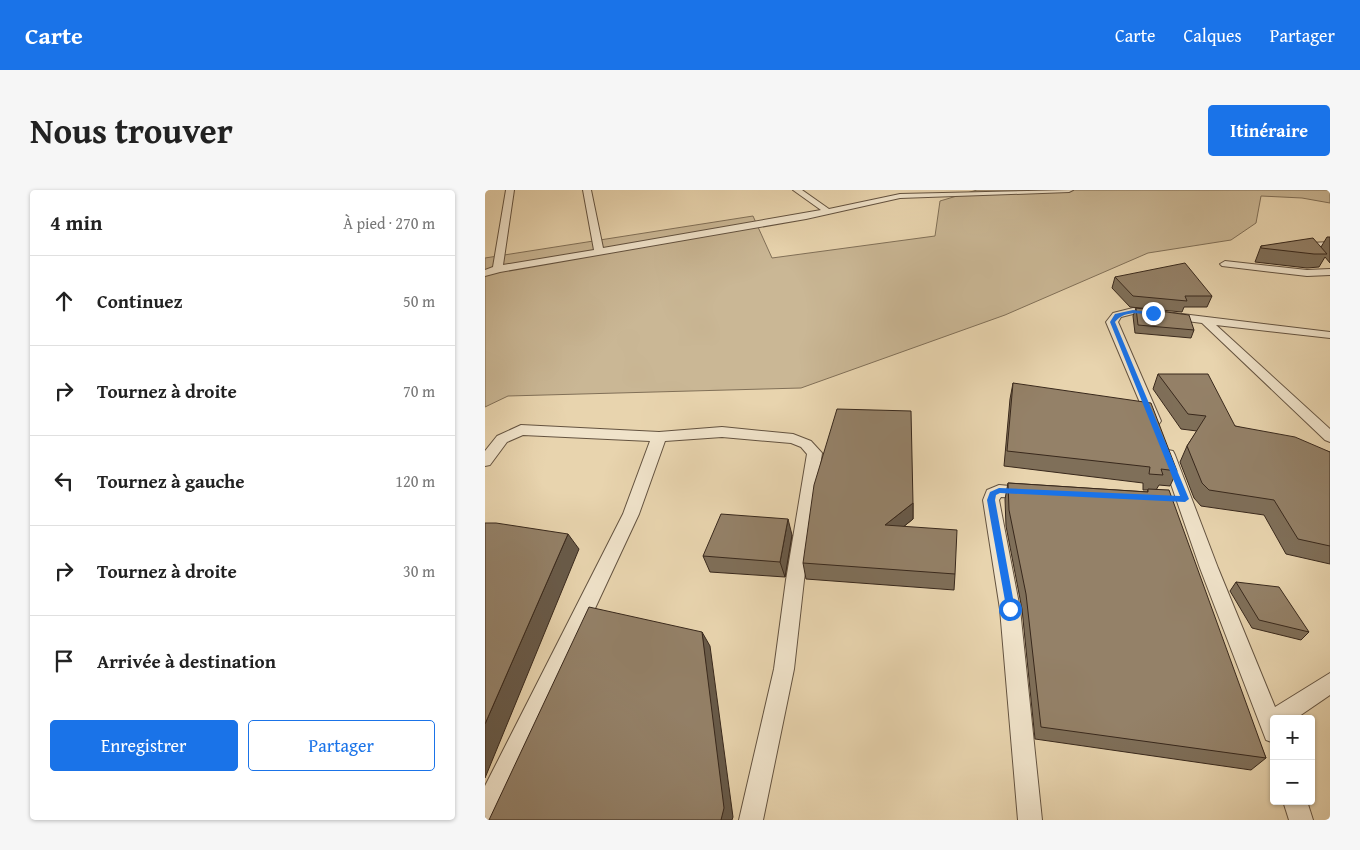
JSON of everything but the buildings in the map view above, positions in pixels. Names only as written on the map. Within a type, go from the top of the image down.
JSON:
[{"type":"street","points":[[498,269],[511,190]]},
{"type":"street","points":[[587,190],[599,252]]},
{"type":"street","points":[[797,190],[827,211]]},
{"type":"street","points":[[890,190],[900,196]]},
{"type":"street","points":[[485,273],[498,269],[827,211],[900,196],[1069,190]]},
{"type":"street","points":[[1330,245],[1313,245],[1311,248],[1330,272]]},
{"type":"street","points":[[1225,264],[1307,273],[1330,272]]},
{"type":"street","points":[[1271,715],[1209,568],[1185,499],[1113,322],[1117,316],[1133,311],[1330,335]]},
{"type":"street","points":[[1207,321],[1330,437]]},
{"type":"street","points":[[485,461],[502,439],[511,433],[521,430],[659,437],[722,432],[793,439],[806,444],[815,453],[783,669],[751,820]]},
{"type":"street","points":[[485,811],[528,727],[631,514],[659,437]]},
{"type":"street","points":[[1030,820],[1010,609],[991,500],[993,494],[999,491],[1048,493]]},
{"type":"street","points":[[1165,498],[1185,499]]},
{"type":"street","points":[[1285,715],[1330,683]]},
{"type":"street","points":[[1296,805],[1301,820]]},
{"type":"shaded area","points":[[977,190],[1330,190],[1330,203],[1302,198],[1261,196],[1256,223],[1231,240],[1148,253],[1005,315],[801,388],[508,396],[485,407],[485,258],[753,216],[772,258],[935,236],[940,201]]},
{"type":"route","points":[[1010,609],[991,500],[993,494],[999,491],[1185,499],[1113,322],[1117,316],[1133,311],[1153,313]]}]
